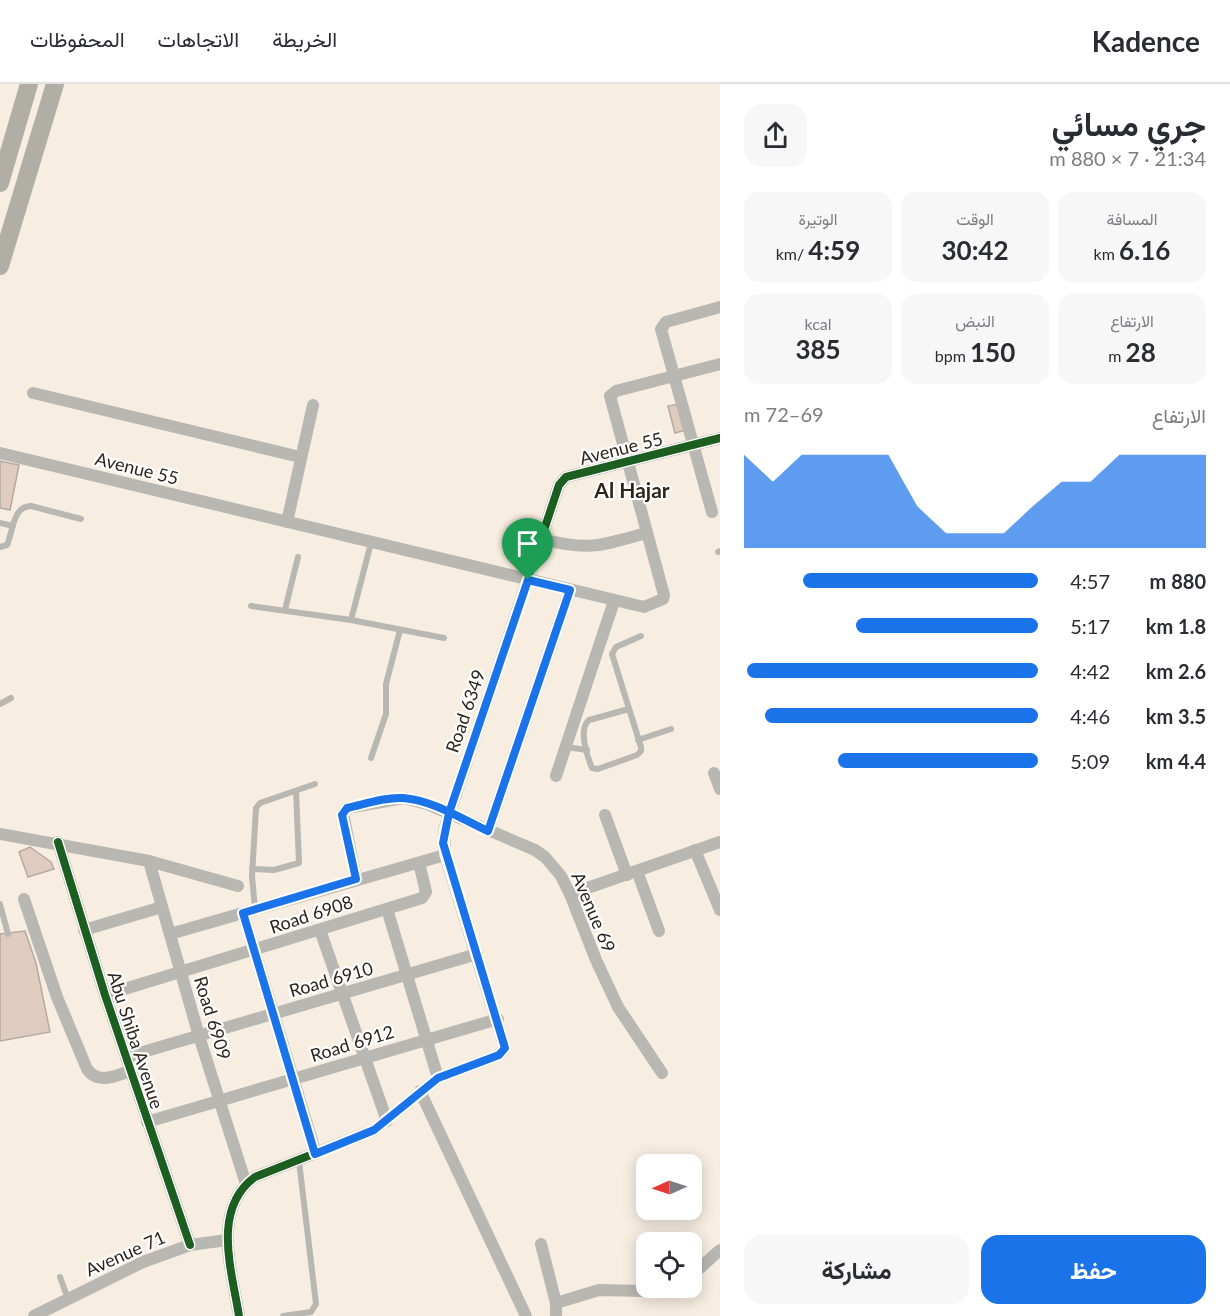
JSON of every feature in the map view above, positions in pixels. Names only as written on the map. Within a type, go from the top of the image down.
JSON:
[{"type":"main road","points":[[0,183],[29,84]]},
{"type":"main road","points":[[0,266],[55,84]]},
{"type":"street","points":[[712,512],[661,333],[662,326],[720,307]]},
{"type":"street","points":[[528,580],[640,607],[664,598],[610,399],[612,394],[720,364]]},
{"type":"street","points":[[33,393],[300,457]]},
{"type":"street","points":[[287,522],[313,405]]},
{"type":"street","name":"Avenue 55","points":[[0,453],[528,580],[562,480],[720,438]]},
{"type":"street","points":[[541,539],[580,548],[646,533]]},
{"type":"street","name":"Road 6349","points":[[498,1019],[446,855],[444,836],[449,813],[528,580]]},
{"type":"street","points":[[488,831],[570,590]]},
{"type":"street","points":[[556,776],[614,601]]},
{"type":"street","points":[[714,773],[720,789]]},
{"type":"street","name":"Avenue 69","points":[[356,879],[342,815],[347,808],[404,798],[449,813],[536,850],[561,876],[614,1000],[662,1073]]},
{"type":"street","points":[[604,815],[659,931]]},
{"type":"street","points":[[0,834],[58,842],[149,861],[238,886]]},
{"type":"street","name":"Abu Shiba Avenue","points":[[58,842],[105,996],[190,1245]]},
{"type":"street","points":[[570,894],[720,842]]},
{"type":"street","points":[[695,850],[720,910]]},
{"type":"street","points":[[170,934],[446,855]]},
{"type":"street","name":"Road 6909","points":[[149,861],[199,1036],[246,1184]]},
{"type":"street","name":"Road 6908","points":[[105,996],[254,951],[425,895],[419,863]]},
{"type":"street","points":[[24,898],[57,998],[87,1069],[93,1076],[103,1079],[130,1071]]},
{"type":"street","points":[[84,930],[162,907]]},
{"type":"street","points":[[387,909],[438,1078]]},
{"type":"street","points":[[249,911],[254,951],[315,1154]]},
{"type":"street","points":[[320,930],[387,1121]]},
{"type":"street","name":"Road 6910","points":[[126,1058],[477,954]]},
{"type":"street","points":[[239,1316],[227,1240],[232,1210],[246,1184],[255,1177],[374,1130],[438,1078],[502,1053],[505,1044],[498,1019]]},
{"type":"street","name":"Road 6912","points":[[147,1122],[498,1019]]},
{"type":"street","points":[[420,1091],[526,1316]]},
{"type":"street","name":"Avenue 71","points":[[34,1316],[143,1262],[190,1245],[227,1240]]},
{"type":"street","points":[[541,1244],[556,1303],[556,1316]]},
{"type":"street","points":[[702,1266],[720,1250]]},
{"type":"street","points":[[556,1303],[598,1290],[636,1291]]},
{"type":"lane","points":[[0,547],[8,545],[18,512],[27,506],[81,519]]},
{"type":"lane","points":[[0,523],[13,526]]},
{"type":"lane","points":[[351,620],[371,543]]},
{"type":"lane","points":[[285,610],[298,557]]},
{"type":"lane","points":[[251,606],[351,620],[444,638]]},
{"type":"lane","points":[[371,758],[386,714],[386,684],[400,630]]},
{"type":"lane","points":[[629,709],[586,722],[583,730],[590,765],[598,769],[637,755],[641,749],[612,652],[616,647],[641,636]]},
{"type":"lane","points":[[0,704],[11,698]]},
{"type":"lane","points":[[638,740],[670,729]]},
{"type":"lane","points":[[566,747],[587,750]]},
{"type":"lane","points":[[249,911],[256,808],[260,803],[315,784]]},
{"type":"lane","points":[[252,869],[274,870],[299,863],[296,791]]},
{"type":"lane","points":[[0,903],[8,934]]},
{"type":"lane","points":[[283,1316],[311,1312],[316,1304],[299,1161]]},
{"type":"lane","points":[[60,1277],[68,1299]]},
{"type":"building","points":[[679,404],[686,430],[675,433],[668,406]]},
{"type":"building","points":[[0,461],[19,465],[10,510],[0,508]]},
{"type":"building","points":[[30,847],[51,862],[54,869],[28,877],[19,852]]},
{"type":"building","points":[[25,931],[36,963],[50,1032],[0,1041],[0,934]]},
{"type":"cycle path","points":[[239,1316],[229,1261],[228,1242],[233,1206],[241,1190],[255,1177],[374,1130],[438,1078],[499,1055],[505,1048],[445,855],[444,830],[559,485],[566,477],[720,438]]},
{"type":"cycle path","points":[[58,842],[105,995],[190,1245]]},
{"type":"district","name":"Al Hajar","points":[[632,489]]},
{"type":"route","points":[[528,580],[449,813],[443,843],[505,1048],[499,1055],[438,1078],[408,1100],[387,1121],[374,1130],[315,1154],[243,913],[356,879],[342,815],[347,808],[387,799],[404,798],[427,804],[449,813],[488,831],[570,590],[528,580]]}]
